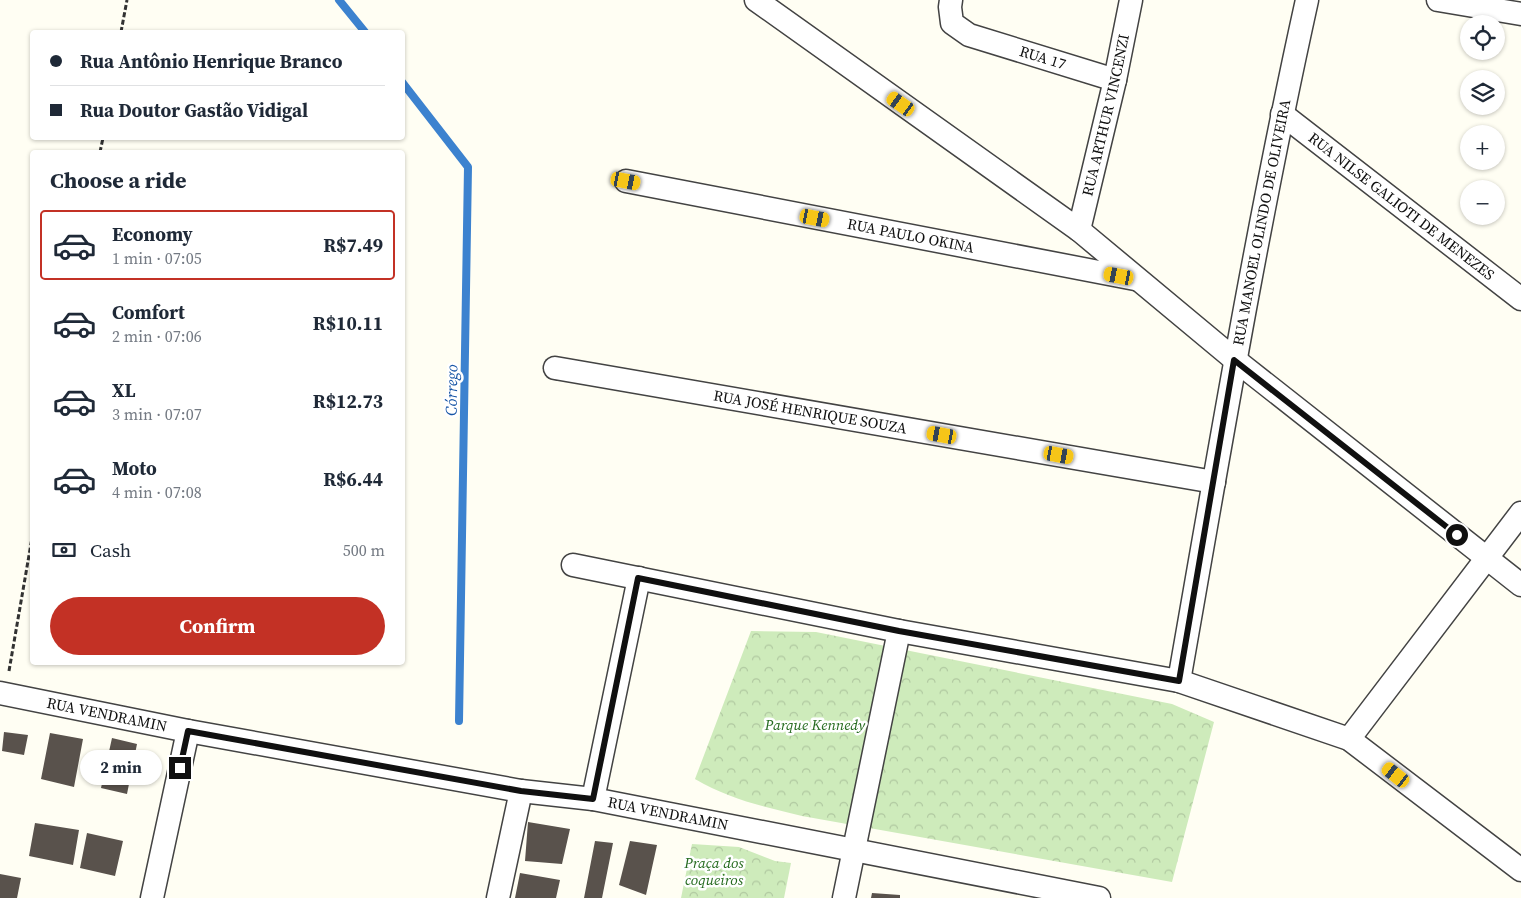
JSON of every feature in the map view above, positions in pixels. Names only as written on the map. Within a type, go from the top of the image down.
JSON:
[{"type":"street","points":[[756,0],[1079,230],[1234,360],[1521,585]]},
{"type":"street","name":"RUA 17","points":[[951,0],[952,23],[970,35],[1115,80]]},
{"type":"street","name":"RUA ARTHUR VINCENZI","points":[[1079,230],[1115,80],[1131,0]]},
{"type":"street","name":"RUA MANOEL OLINDO DE OLIVEIRA","points":[[1179,681],[1234,360],[1282,114],[1307,0]]},
{"type":"street","points":[[1438,0],[1521,14]]},
{"type":"street","name":"RUA NILSE GALIOTI DE MENEZES","points":[[1282,114],[1521,299]]},
{"type":"street","name":"RUA PAULO OKINA","points":[[626,181],[1138,279]]},
{"type":"street","name":"RUA JOSÉ HENRIQUE SOUZA","points":[[555,368],[1214,482]]},
{"type":"street","points":[[1349,739],[1521,513]]},
{"type":"street","points":[[573,564],[899,631],[1179,681],[1349,739],[1521,870]]},
{"type":"street","points":[[593,799],[638,578]]},
{"type":"street","points":[[844,898],[899,631]]},
{"type":"street","name":"RUA VENDRAMIN","points":[[3,693],[188,731],[521,791],[593,799],[1099,898]]},
{"type":"street","points":[[152,898],[188,731]]},
{"type":"street","points":[[498,898],[521,791]]},
{"type":"path","points":[[121,30],[127,0]]},
{"type":"path","points":[[3,693],[30,549]]},
{"type":"green space","name":"Parque Kennedy","points":[[751,631],[816,632],[1172,704],[1214,722],[1172,882],[802,816],[760,806],[721,792],[695,779]]},
{"type":"green space","name":"Praça dos coqueiros","points":[[692,844],[739,847],[775,861],[791,863],[784,898],[681,898]]},
{"type":"building","points":[[4,732],[28,735],[24,755],[2,751]]},
{"type":"building","points":[[50,733],[83,739],[74,787],[41,779]]},
{"type":"building","points":[[112,738],[137,744],[127,794],[101,788]]},
{"type":"building","points":[[528,822],[570,829],[562,864],[525,861]]},
{"type":"building","points":[[35,823],[79,830],[73,865],[29,856]]},
{"type":"building","points":[[87,833],[123,841],[115,876],[80,868]]},
{"type":"building","points":[[595,841],[613,843],[602,898],[584,898]]},
{"type":"building","points":[[630,841],[657,845],[646,895],[619,885]]},
{"type":"building","points":[[520,873],[560,880],[556,898],[515,898]]},
{"type":"building","points":[[0,874],[21,878],[17,898],[0,898]]},
{"type":"building","points":[[872,893],[900,895],[900,898],[871,898]]},
{"type":"waterway","name":"Córrego","points":[[339,0],[363,30]]},
{"type":"waterway","name":"Córrego","points":[[405,86],[468,167],[459,721]]},
{"type":"route","points":[[180,768],[188,731],[521,791],[593,799],[638,578],[899,631],[1179,681],[1234,360],[1457,535]]}]
